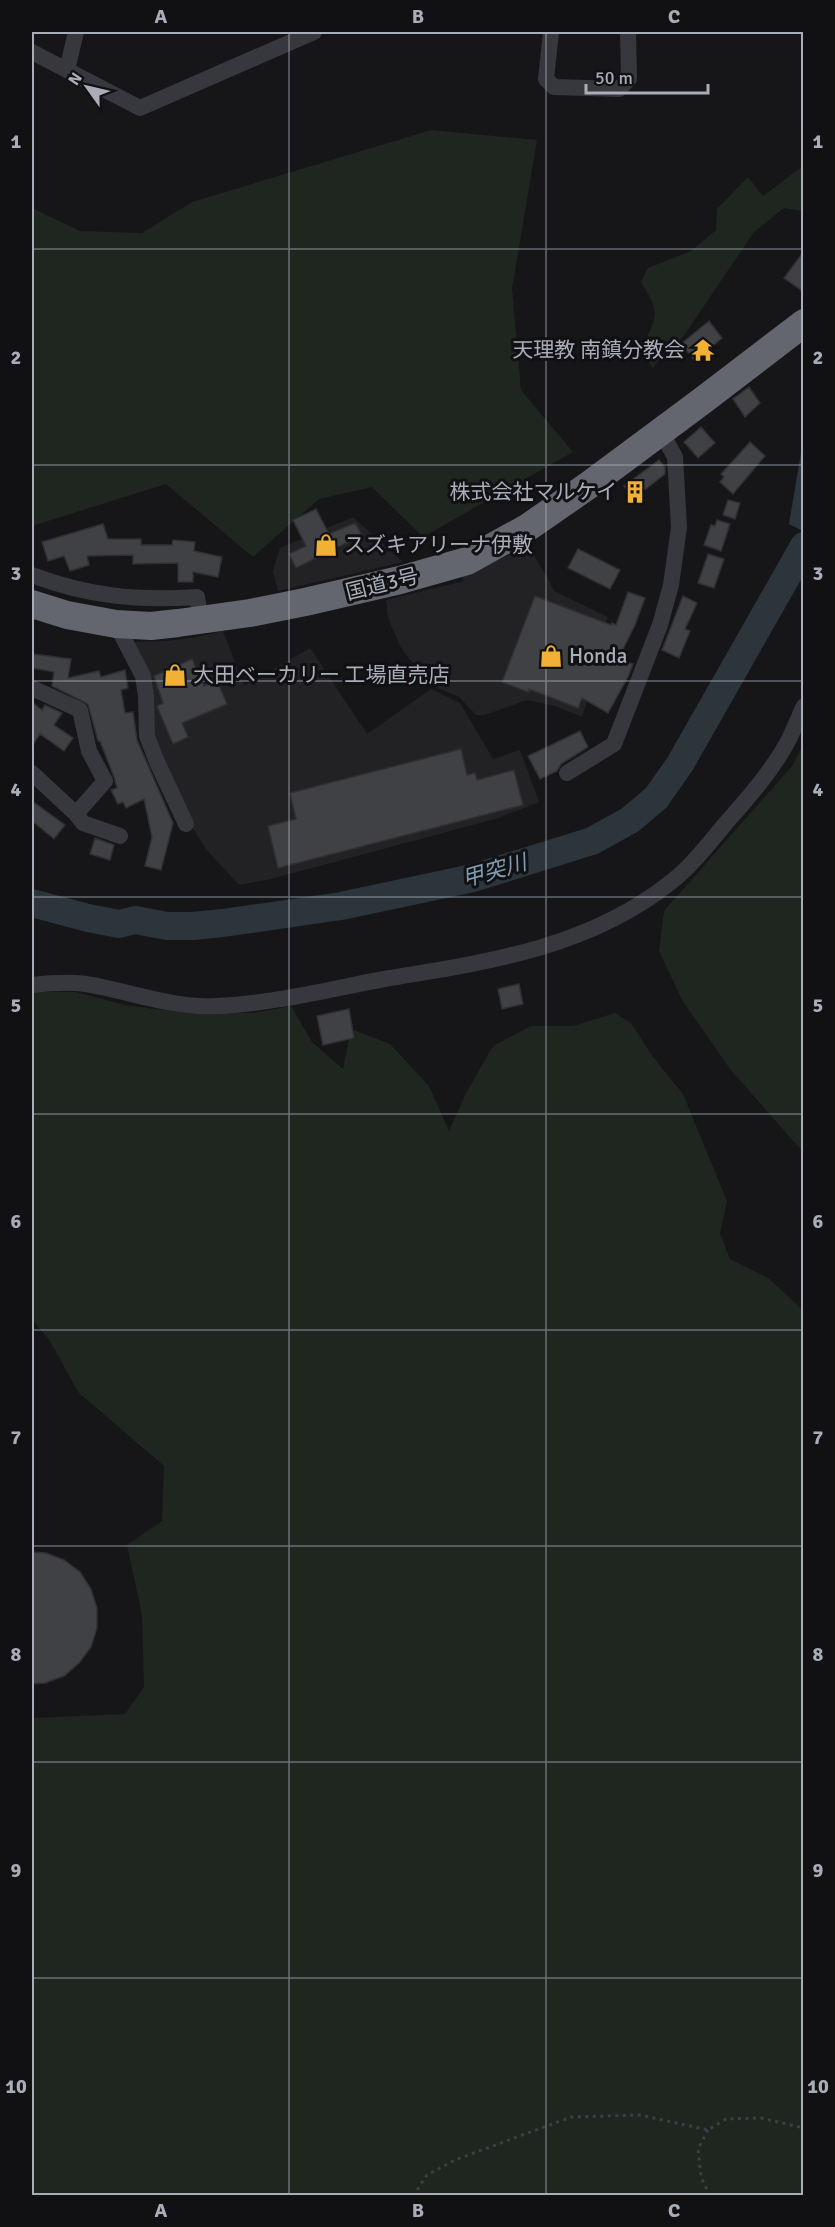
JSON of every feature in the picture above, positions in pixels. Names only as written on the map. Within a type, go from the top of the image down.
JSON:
[{"type":"highway","name":"国道3号","points":[[32,604],[67,615],[116,624],[151,626],[305,602],[400,580],[467,561],[527,528],[661,432],[804,323]]},
{"type":"street","points":[[67,70],[76,32]]},
{"type":"street","points":[[32,52],[140,108],[314,32]]},
{"type":"street","points":[[551,32],[546,79],[554,87],[619,89],[629,79],[628,32]]},
{"type":"street","points":[[567,773],[614,744],[666,605],[679,527],[675,457],[661,432]]},
{"type":"street","points":[[32,575],[63,587],[110,596],[160,599],[197,597],[201,620]]},
{"type":"street","points":[[116,624],[142,676],[146,696],[147,736],[186,824]]},
{"type":"street","points":[[32,688],[80,710],[89,751],[105,781],[76,813]]},
{"type":"street","points":[[32,985],[85,984],[152,1000],[214,1006],[288,998],[471,966],[554,944],[631,910],[672,881],[716,835],[769,770],[787,744],[804,706]]},
{"type":"street","points":[[32,773],[76,813],[83,823],[120,836]]},
{"type":"path","points":[[413,2196],[427,2175],[455,2160],[571,2116],[640,2115],[708,2130]]},
{"type":"path","points":[[710,2196],[701,2177],[698,2149],[708,2130],[726,2119],[761,2118],[804,2128]]},
{"type":"shaded area","points":[[431,130],[537,140],[512,289],[521,390],[573,452],[423,537],[372,487],[319,499],[253,557],[166,484],[32,526],[32,208],[80,231],[142,233],[192,202]]},
{"type":"shaded area","points":[[803,166],[803,211],[784,208],[754,232],[685,334],[652,368],[643,346],[655,313],[641,282],[648,268],[691,251],[716,230],[717,209],[748,177],[763,196]]},
{"type":"shaded area","points":[[803,441],[803,531],[789,524]]},
{"type":"shaded area","points":[[353,517],[403,562],[278,591],[273,571],[280,548]]},
{"type":"shaded area","points":[[528,546],[554,591],[608,617],[596,649],[603,652],[582,717],[555,706],[527,700],[485,715],[476,715],[459,697],[433,686],[424,677],[401,648],[388,618],[386,600],[464,581],[462,577]]},
{"type":"shaded area","points":[[223,631],[244,686],[310,648],[367,734],[431,689],[460,703],[493,759],[520,750],[539,802],[499,818],[271,879],[239,885],[206,849],[192,827],[153,739],[132,642],[167,641]]},
{"type":"shaded area","points":[[803,744],[803,1152],[730,1069],[682,1000],[659,951],[664,911],[793,765]]},
{"type":"shaded area","points":[[32,992],[76,992],[125,1005],[185,1013],[254,1013],[291,1006],[312,1042],[343,1069],[351,1029],[390,1044],[429,1086],[449,1131],[466,1093],[493,1046],[531,1026],[573,1026],[615,1013],[631,1023],[653,1057],[683,1094],[727,1201],[720,1233],[730,1259],[768,1278],[803,1310],[803,2195],[32,2195],[32,1718],[125,1714],[144,1687],[142,1615],[127,1545],[162,1521],[164,1466],[78,1392],[50,1341],[32,1319]]},
{"type":"building","points":[[804,251],[804,292],[784,278]]},
{"type":"building","points":[[709,321],[722,338],[695,361],[681,344]]},
{"type":"building","points":[[749,387],[760,403],[745,417],[733,399]]},
{"type":"building","points":[[701,427],[715,443],[698,458],[684,442]]},
{"type":"building","points":[[750,442],[765,456],[733,494],[720,482],[724,477],[721,474]]},
{"type":"building","points":[[659,460],[665,467],[665,474],[633,499],[624,486]]},
{"type":"building","points":[[728,500],[740,503],[735,519],[723,515]]},
{"type":"building","name":"スズキアリーナ伊敷","points":[[316,509],[329,534],[355,523],[362,535],[296,568],[289,554],[306,546],[293,520]]},
{"type":"building","points":[[717,520],[730,524],[721,551],[704,545],[711,525],[715,526]]},
{"type":"building","points":[[103,524],[108,539],[141,539],[141,545],[172,545],[173,540],[195,542],[194,551],[222,557],[218,577],[193,572],[193,582],[178,582],[178,563],[133,564],[133,555],[87,556],[89,565],[70,571],[64,556],[48,561],[42,542]]},
{"type":"building","points":[[578,549],[620,570],[610,589],[568,568]]},
{"type":"building","points":[[708,554],[724,559],[714,588],[698,583]]},
{"type":"building","points":[[628,592],[645,598],[618,659],[633,664],[608,713],[582,698],[578,708],[529,689],[528,692],[502,682],[535,596],[616,625]]},
{"type":"building","points":[[683,596],[697,603],[685,629],[690,631],[679,658],[662,650]]},
{"type":"building","points":[[33,654],[71,659],[68,678],[99,671],[101,677],[125,670],[128,688],[121,690],[125,713],[133,712],[137,740],[173,823],[161,870],[145,866],[152,837],[144,799],[126,808],[123,802],[118,804],[111,790],[117,788],[100,741],[98,741],[88,704],[52,686],[54,672],[32,668]]},
{"type":"building","points":[[192,659],[204,686],[217,680],[227,704],[182,723],[188,737],[173,744],[157,706],[163,703],[154,676]]},
{"type":"building","points":[[32,702],[42,710],[45,705],[62,713],[54,725],[73,738],[64,751],[40,734],[32,746]]},
{"type":"building","points":[[580,731],[588,747],[561,764],[557,771],[540,779],[528,756]]},
{"type":"building","points":[[461,749],[467,775],[475,773],[477,780],[514,770],[523,805],[278,868],[268,826],[296,819],[290,793]]},
{"type":"building","points":[[32,801],[65,825],[54,839],[32,821]]},
{"type":"building","points":[[95,838],[114,845],[110,860],[90,854]]},
{"type":"building","points":[[519,984],[523,1004],[502,1009],[498,989]]},
{"type":"building","points":[[349,1009],[354,1038],[323,1045],[317,1016]]},
{"type":"building","points":[[32,1552],[46,1553],[64,1560],[80,1572],[91,1589],[97,1608],[97,1628],[91,1647],[79,1663],[64,1676],[45,1683],[32,1684]]},
{"type":"waterway","name":"甲突川","points":[[32,903],[119,924],[135,920],[167,926],[223,923],[341,906],[473,878],[592,841],[630,820],[656,798],[680,764],[804,546]]},
{"type":"place","name":"天理教 南鎮分教会","points":[[703,350]]},
{"type":"place","name":"株式会社マルケイ","points":[[635,492]]},
{"type":"place","name":"スズキアリーナ伊敷","points":[[326,545]]},
{"type":"place","name":"Honda","points":[[551,656]]},
{"type":"place","name":"大田ベーカリー 工場直売店","points":[[175,675]]}]
